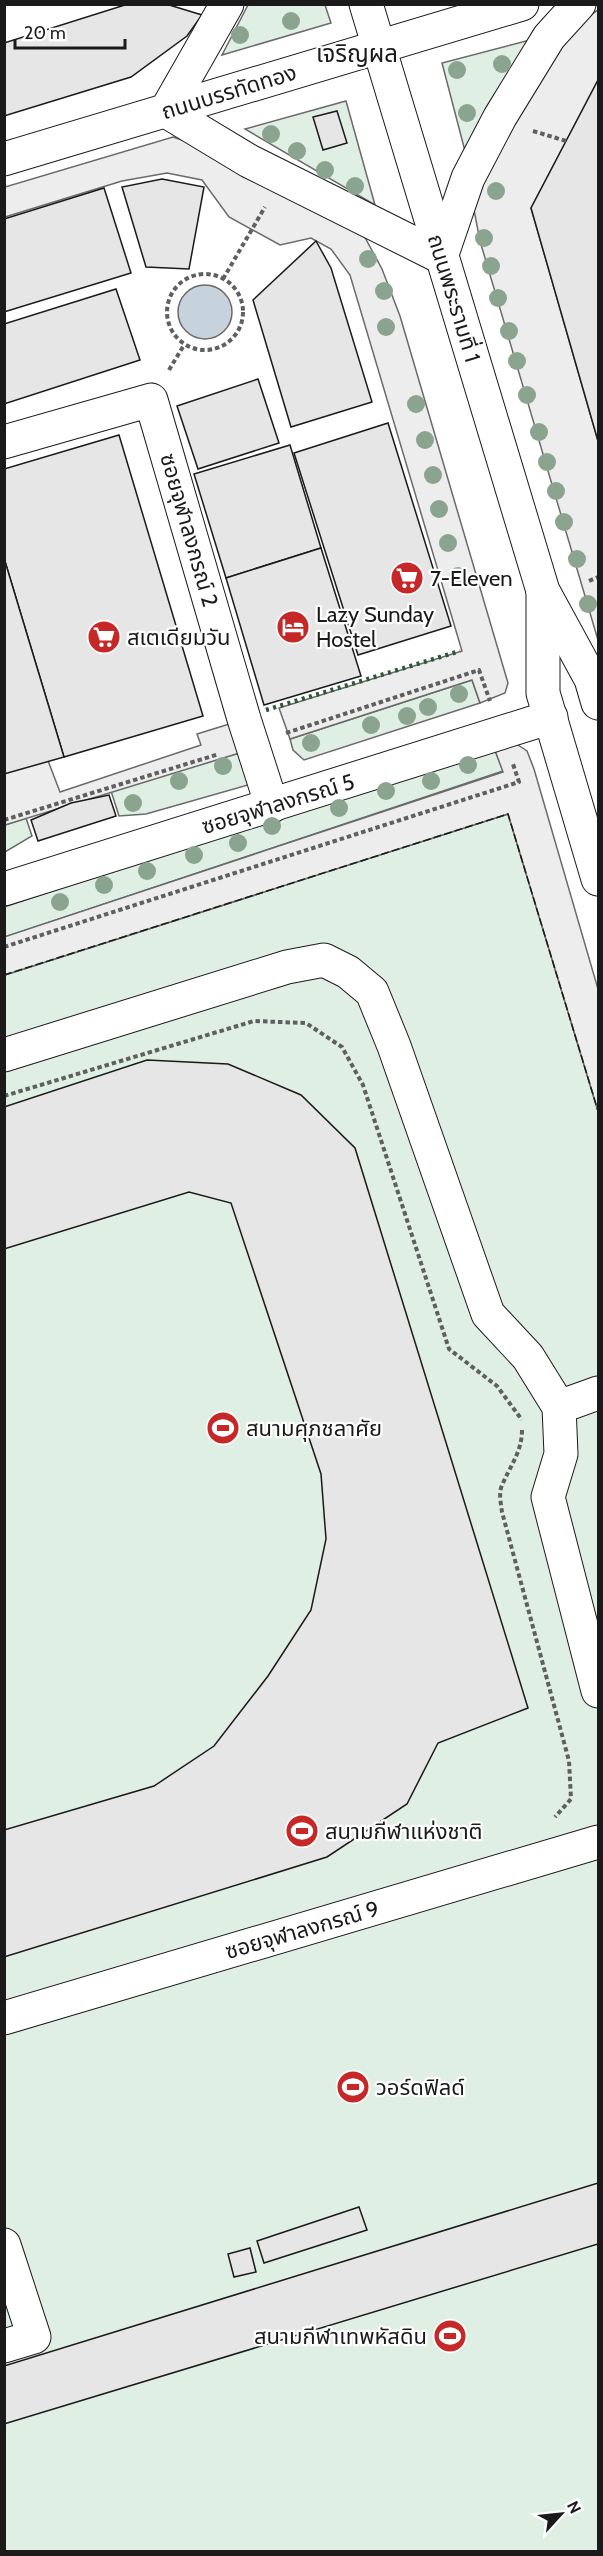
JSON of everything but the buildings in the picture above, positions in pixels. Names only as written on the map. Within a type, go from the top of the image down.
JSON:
[{"type":"street","points":[[227,4],[166,111],[249,161],[441,257],[468,178],[500,117],[549,37],[579,4]]},
{"type":"street","name":"ถนนพระรามที่ 1","points":[[366,4],[543,591],[591,679],[598,703]]},
{"type":"street","name":"ถนนบรรทัดทอง","points":[[4,159],[522,4]]},
{"type":"street","name":"ซอยจุฬาลงกรณ์ 2","points":[[4,442],[151,400],[244,719],[272,806]]},
{"type":"street","name":"ถนนพระรามที่ 1","points":[[543,591],[543,693],[551,717],[586,790],[598,879]]},
{"type":"street","name":"ซอยจุฬาลงกรณ์ 5","points":[[4,889],[551,717]]},
{"type":"street","points":[[4,1055],[287,967],[324,960],[348,972],[372,992],[394,1046],[488,1314],[528,1358],[559,1407],[561,1454],[548,1497],[598,1691]]},
{"type":"street","points":[[559,1407],[598,1393]]},
{"type":"street","name":"ซอยจุฬาลงกรณ์ 9","points":[[4,2018],[598,1842]]},
{"type":"street","points":[[4,2245],[34,2337],[4,2346]]},
{"type":"path","points":[[528,129],[566,141]]},
{"type":"path","points":[[223,279],[270,199]]},
{"type":"path","points":[[210,274],[223,279],[233,286],[243,309],[242,321],[237,332],[230,342],[207,351],[184,345],[174,335],[168,324],[166,311],[169,298],[186,279],[210,274]]},
{"type":"path","points":[[589,581],[598,577]]},
{"type":"path","points":[[4,946],[519,782]]},
{"type":"path","points":[[4,1096],[254,1021],[306,1023],[342,1047],[363,1085],[449,1349],[497,1386],[522,1419],[522,1442],[501,1490],[502,1512],[569,1761],[571,1799],[550,1822]]},
{"type":"green space","points":[[248,5],[325,5],[331,23],[222,55]]},
{"type":"green space","points":[[530,40],[465,151],[442,63]]},
{"type":"green space","points":[[346,101],[375,205],[245,129]]},
{"type":"green space","points":[[472,680],[480,703],[304,760],[293,750],[290,739]]},
{"type":"green space","points":[[493,745],[503,771],[5,937],[4,907]]},
{"type":"green space","points":[[246,751],[255,783],[146,814],[119,816],[111,791]]},
{"type":"green space","name":"สนามกีฬาแห่งชาติ","points":[[508,814],[598,1111],[598,2551],[5,2551],[5,975]]},
{"type":"green space","points":[[26,818],[32,836],[5,852],[5,825]]},
{"type":"shaded area","points":[[598,10],[598,80],[531,208],[598,441],[598,640],[480,241],[474,210],[478,183],[567,30]]},
{"type":"shaded area","points":[[173,137],[203,147],[362,232],[382,269],[400,316],[508,683],[505,693],[480,703],[472,680],[290,739],[279,708],[462,651],[350,275],[331,249],[311,238],[280,245],[229,217],[202,180],[167,173],[122,181],[5,217],[5,187]]},
{"type":"shaded area","points":[[200,285],[210,285],[220,289],[228,297],[232,312],[228,327],[220,335],[210,339],[200,339],[190,335],[182,327],[178,317],[178,307],[182,297],[190,289]]},
{"type":"shaded area","points":[[4,624],[42,745],[60,792],[201,745],[197,734],[239,721],[246,751],[5,825]]},
{"type":"shaded area","points":[[515,743],[527,751],[534,769],[598,989],[598,1111],[508,814],[5,975],[4,937],[503,772],[493,745]]},
{"type":"hedge","points":[[266,710],[460,651]]},
{"type":"fence","points":[[4,975],[508,814],[598,1111]]},
{"type":"place","name":"7-Eleven","points":[[407,578]]},
{"type":"place","name":"Lazy Sunday Hostel","points":[[293,627]]},
{"type":"place","name":"สเตเดียมวัน","points":[[104,637]]},
{"type":"place","name":"สนามศุภชลาศัย","points":[[223,1428]]},
{"type":"place","name":"สนามกีฬาแห่งชาติ","points":[[302,1831]]},
{"type":"place","name":"วอร์ดฟิลด์","points":[[353,2087]]},
{"type":"place","name":"สนามกีฬาเทพหัสดิน","points":[[450,2336]]},
{"type":"district","name":"เจริญผล","points":[[357,53]]}]
